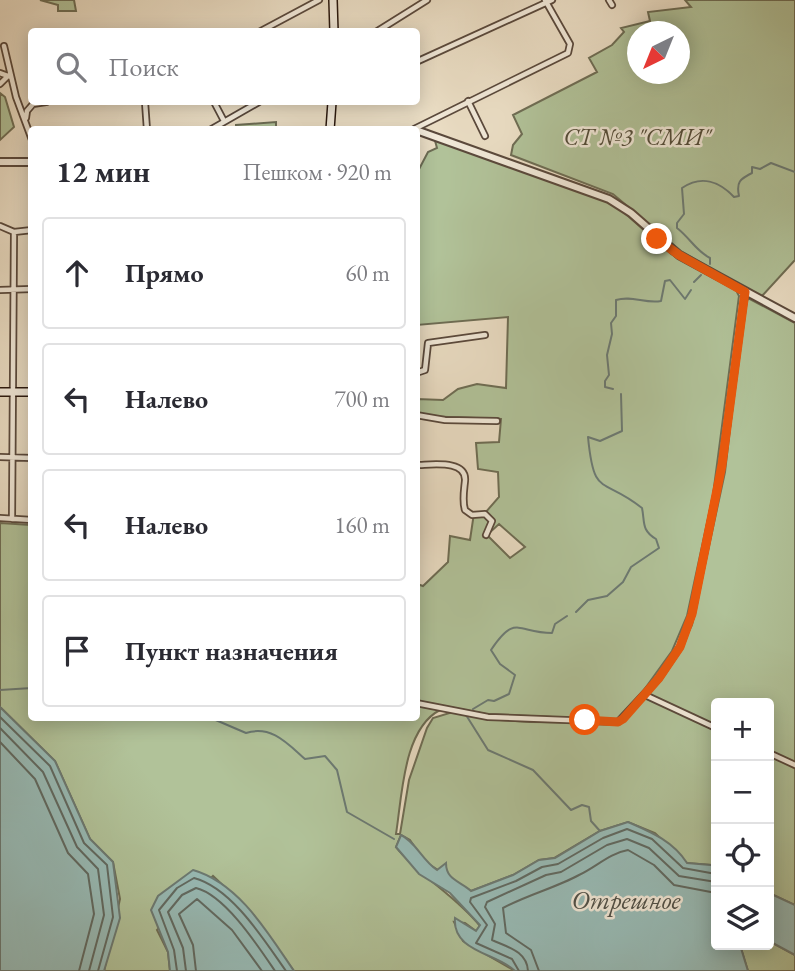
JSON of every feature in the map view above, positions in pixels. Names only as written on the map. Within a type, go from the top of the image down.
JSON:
[{"type":"main road","points":[[333,0],[334,28]]},
{"type":"main road","points":[[330,126],[332,105]]},
{"type":"main road","points":[[0,392],[28,392]]},
{"type":"street","points":[[266,28],[318,0]]},
{"type":"street","points":[[382,28],[427,0]]},
{"type":"street","points":[[420,60],[548,1],[570,44],[568,53],[420,127]]},
{"type":"street","points":[[4,46],[5,75],[28,126]]},
{"type":"street","points":[[0,84],[5,75]]},
{"type":"street","points":[[468,101],[485,136]]},
{"type":"street","points":[[26,118],[32,105]]},
{"type":"street","points":[[145,105],[147,126]]},
{"type":"street","points":[[216,105],[224,121]]},
{"type":"street","points":[[216,126],[253,105]]},
{"type":"street","points":[[420,131],[609,199],[631,213],[667,247],[795,318]]},
{"type":"street","points":[[0,162],[28,162]]},
{"type":"street","points":[[0,226],[14,232],[28,230]]},
{"type":"street","points":[[12,519],[14,232]]},
{"type":"street","points":[[0,290],[28,289]]},
{"type":"street","points":[[420,704],[488,717],[618,722],[645,695],[680,647],[692,614],[722,465],[745,292]]},
{"type":"street","points":[[420,372],[425,370],[428,343],[485,335]]},
{"type":"street","points":[[420,416],[445,420],[497,421]]},
{"type":"street","points":[[0,457],[28,458]]},
{"type":"street","points":[[420,465],[453,465],[461,469],[465,474],[465,510],[472,515],[488,516],[492,521],[486,535]]},
{"type":"street","points":[[0,518],[28,520]]},
{"type":"street","points":[[645,695],[711,726]]},
{"type":"street","points":[[774,755],[795,765]]},
{"type":"green space","points":[[40,0],[74,0],[76,11],[58,11],[58,5]]},
{"type":"green space","name":"СТ №3 \"СМИ\"","points":[[685,0],[795,0],[795,260],[761,297],[681,251],[613,194],[511,155],[513,145],[522,134],[513,115],[597,72],[589,58],[612,45],[624,32],[621,28],[627,27],[627,84],[690,84],[690,21],[650,21],[648,12],[691,7]]},
{"type":"green space","points":[[0,93],[5,97],[14,127],[0,140]]},
{"type":"green space","points":[[276,122],[276,126],[236,125]]},
{"type":"green space","points":[[434,137],[605,201],[620,209],[671,254],[736,290],[739,296],[713,495],[687,616],[672,651],[628,712],[619,720],[486,714],[420,702],[420,585],[423,586],[448,562],[450,536],[470,540],[474,513],[485,513],[499,497],[498,472],[478,469],[476,443],[499,442],[501,419],[422,416],[420,399],[443,400],[458,389],[477,384],[506,388],[508,317],[420,325],[420,167],[428,152],[437,148]],"holes":[[[499,524],[525,547],[510,558],[487,535]]]},
{"type":"green space","points":[[748,298],[795,323],[795,905],[774,895],[774,698],[711,698],[711,865],[687,863],[655,833],[628,822],[600,831],[554,858],[539,860],[513,875],[471,891],[424,861],[410,840],[401,835],[396,847],[480,926],[476,931],[465,923],[454,922],[463,941],[515,971],[294,971],[252,913],[213,876],[157,930],[168,952],[170,971],[104,971],[120,899],[113,862],[90,839],[55,761],[0,707],[0,523],[28,525],[28,721],[420,721],[420,705],[440,710],[428,719],[418,732],[411,748],[400,802],[396,834],[400,834],[409,780],[433,718],[456,711],[486,719],[621,723],[647,697],[676,657],[692,625],[725,472],[743,316]]},
{"type":"green space","points":[[774,944],[795,955],[795,971],[748,971],[742,950],[774,950]]},
{"type":"water","points":[[0,707],[55,761],[90,839],[113,862],[120,918],[104,971],[0,971]]},
{"type":"water","name":"Отрешное","points":[[628,822],[668,843],[687,863],[711,865],[711,950],[742,950],[748,971],[515,971],[468,945],[461,938],[456,929],[455,918],[476,931],[480,925],[450,893],[419,874],[396,847],[401,835],[437,870],[446,863],[451,877],[471,891],[513,875],[539,860],[555,858],[600,831]]},
{"type":"water","points":[[193,870],[225,886],[251,911],[294,971],[170,971],[168,952],[151,910],[158,896]]},
{"type":"water","points":[[774,895],[795,905],[795,955],[774,944]]},
{"type":"waterway","points":[[710,264],[710,258],[677,228],[677,223],[684,214],[682,188],[696,182],[710,182],[722,187],[734,197],[739,196],[739,184],[752,173],[752,167],[760,169],[771,163],[795,172]]},
{"type":"waterway","points":[[694,282],[701,275]]},
{"type":"waterway","points":[[613,389],[605,387],[605,381],[609,375],[607,355],[612,334],[611,323],[616,316],[616,300],[628,298],[661,301],[665,281],[670,280],[685,299],[691,290]]},
{"type":"waterway","points":[[576,612],[588,600],[607,596],[623,582],[631,567],[659,548],[656,539],[646,529],[642,508],[602,484],[593,470],[588,437],[600,441],[622,431],[621,394]]},
{"type":"waterway","points":[[473,709],[488,700],[494,701],[509,694],[515,675],[500,664],[491,650],[506,632],[518,628],[552,633],[555,624],[567,616]]},
{"type":"waterway","points":[[0,690],[28,688]]},
{"type":"waterway","points":[[466,715],[488,750],[533,770],[571,810],[582,805],[589,807],[591,821],[600,831]]},
{"type":"waterway","points":[[218,721],[246,733],[271,733],[305,759],[325,756],[337,770],[347,812],[394,839]]},
{"type":"route","points":[[585,720],[618,722],[623,719],[659,678],[680,647],[692,614],[722,465],[745,292],[679,255],[657,239]]}]
